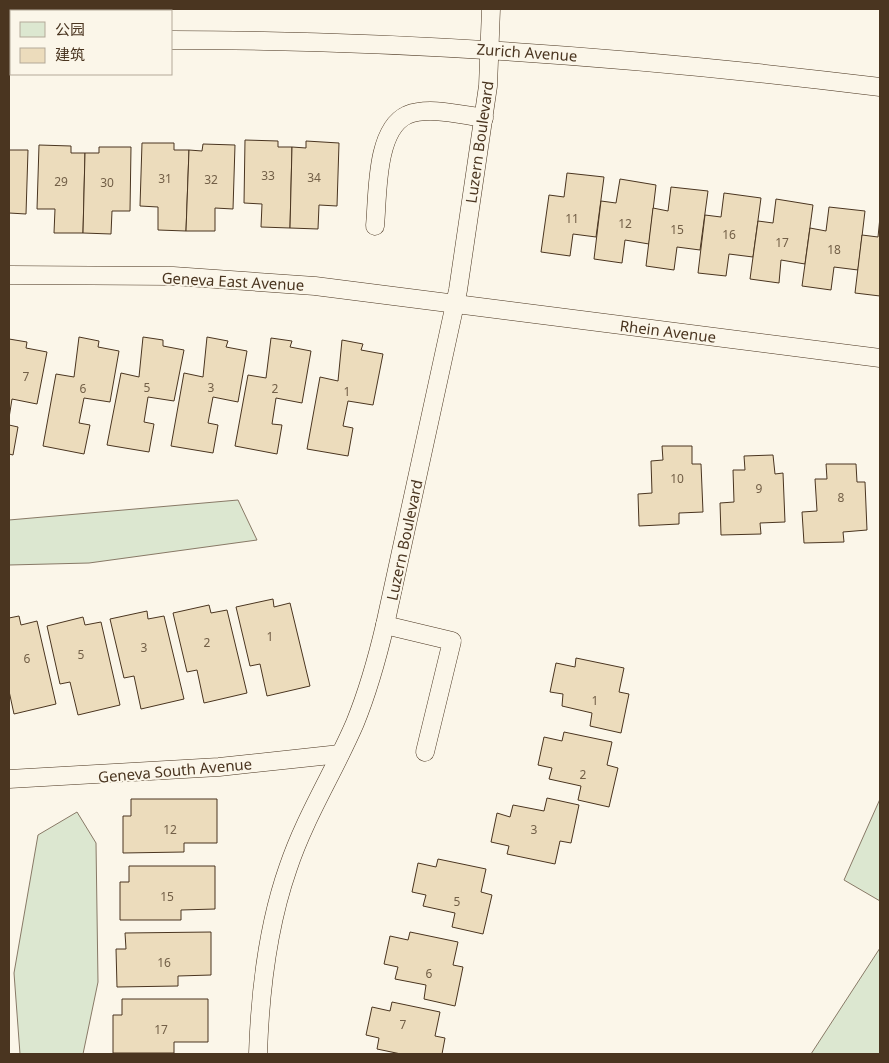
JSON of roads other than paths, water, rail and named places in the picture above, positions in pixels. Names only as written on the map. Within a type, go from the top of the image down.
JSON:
[{"type":"lane","name":"Luzern Boulevard","points":[[258,1054],[259,1011],[264,965],[273,920],[288,868],[308,818],[355,724],[373,675],[385,625],[456,303],[488,86],[491,9]]},
{"type":"lane","name":"Zurich Avenue","points":[[172,40],[358,43],[489,49],[639,61],[880,87]]},
{"type":"lane","points":[[375,226],[381,157],[388,133],[407,116],[431,112],[484,118]]},
{"type":"lane","name":"Geneva East Avenue","points":[[9,275],[173,276],[315,286],[456,303]]},
{"type":"lane","name":"Rhein Avenue","points":[[456,303],[880,358]]},
{"type":"lane","points":[[385,625],[452,641],[425,752]]},
{"type":"lane","name":"Geneva South Avenue","points":[[9,779],[210,768],[340,754]]}]
